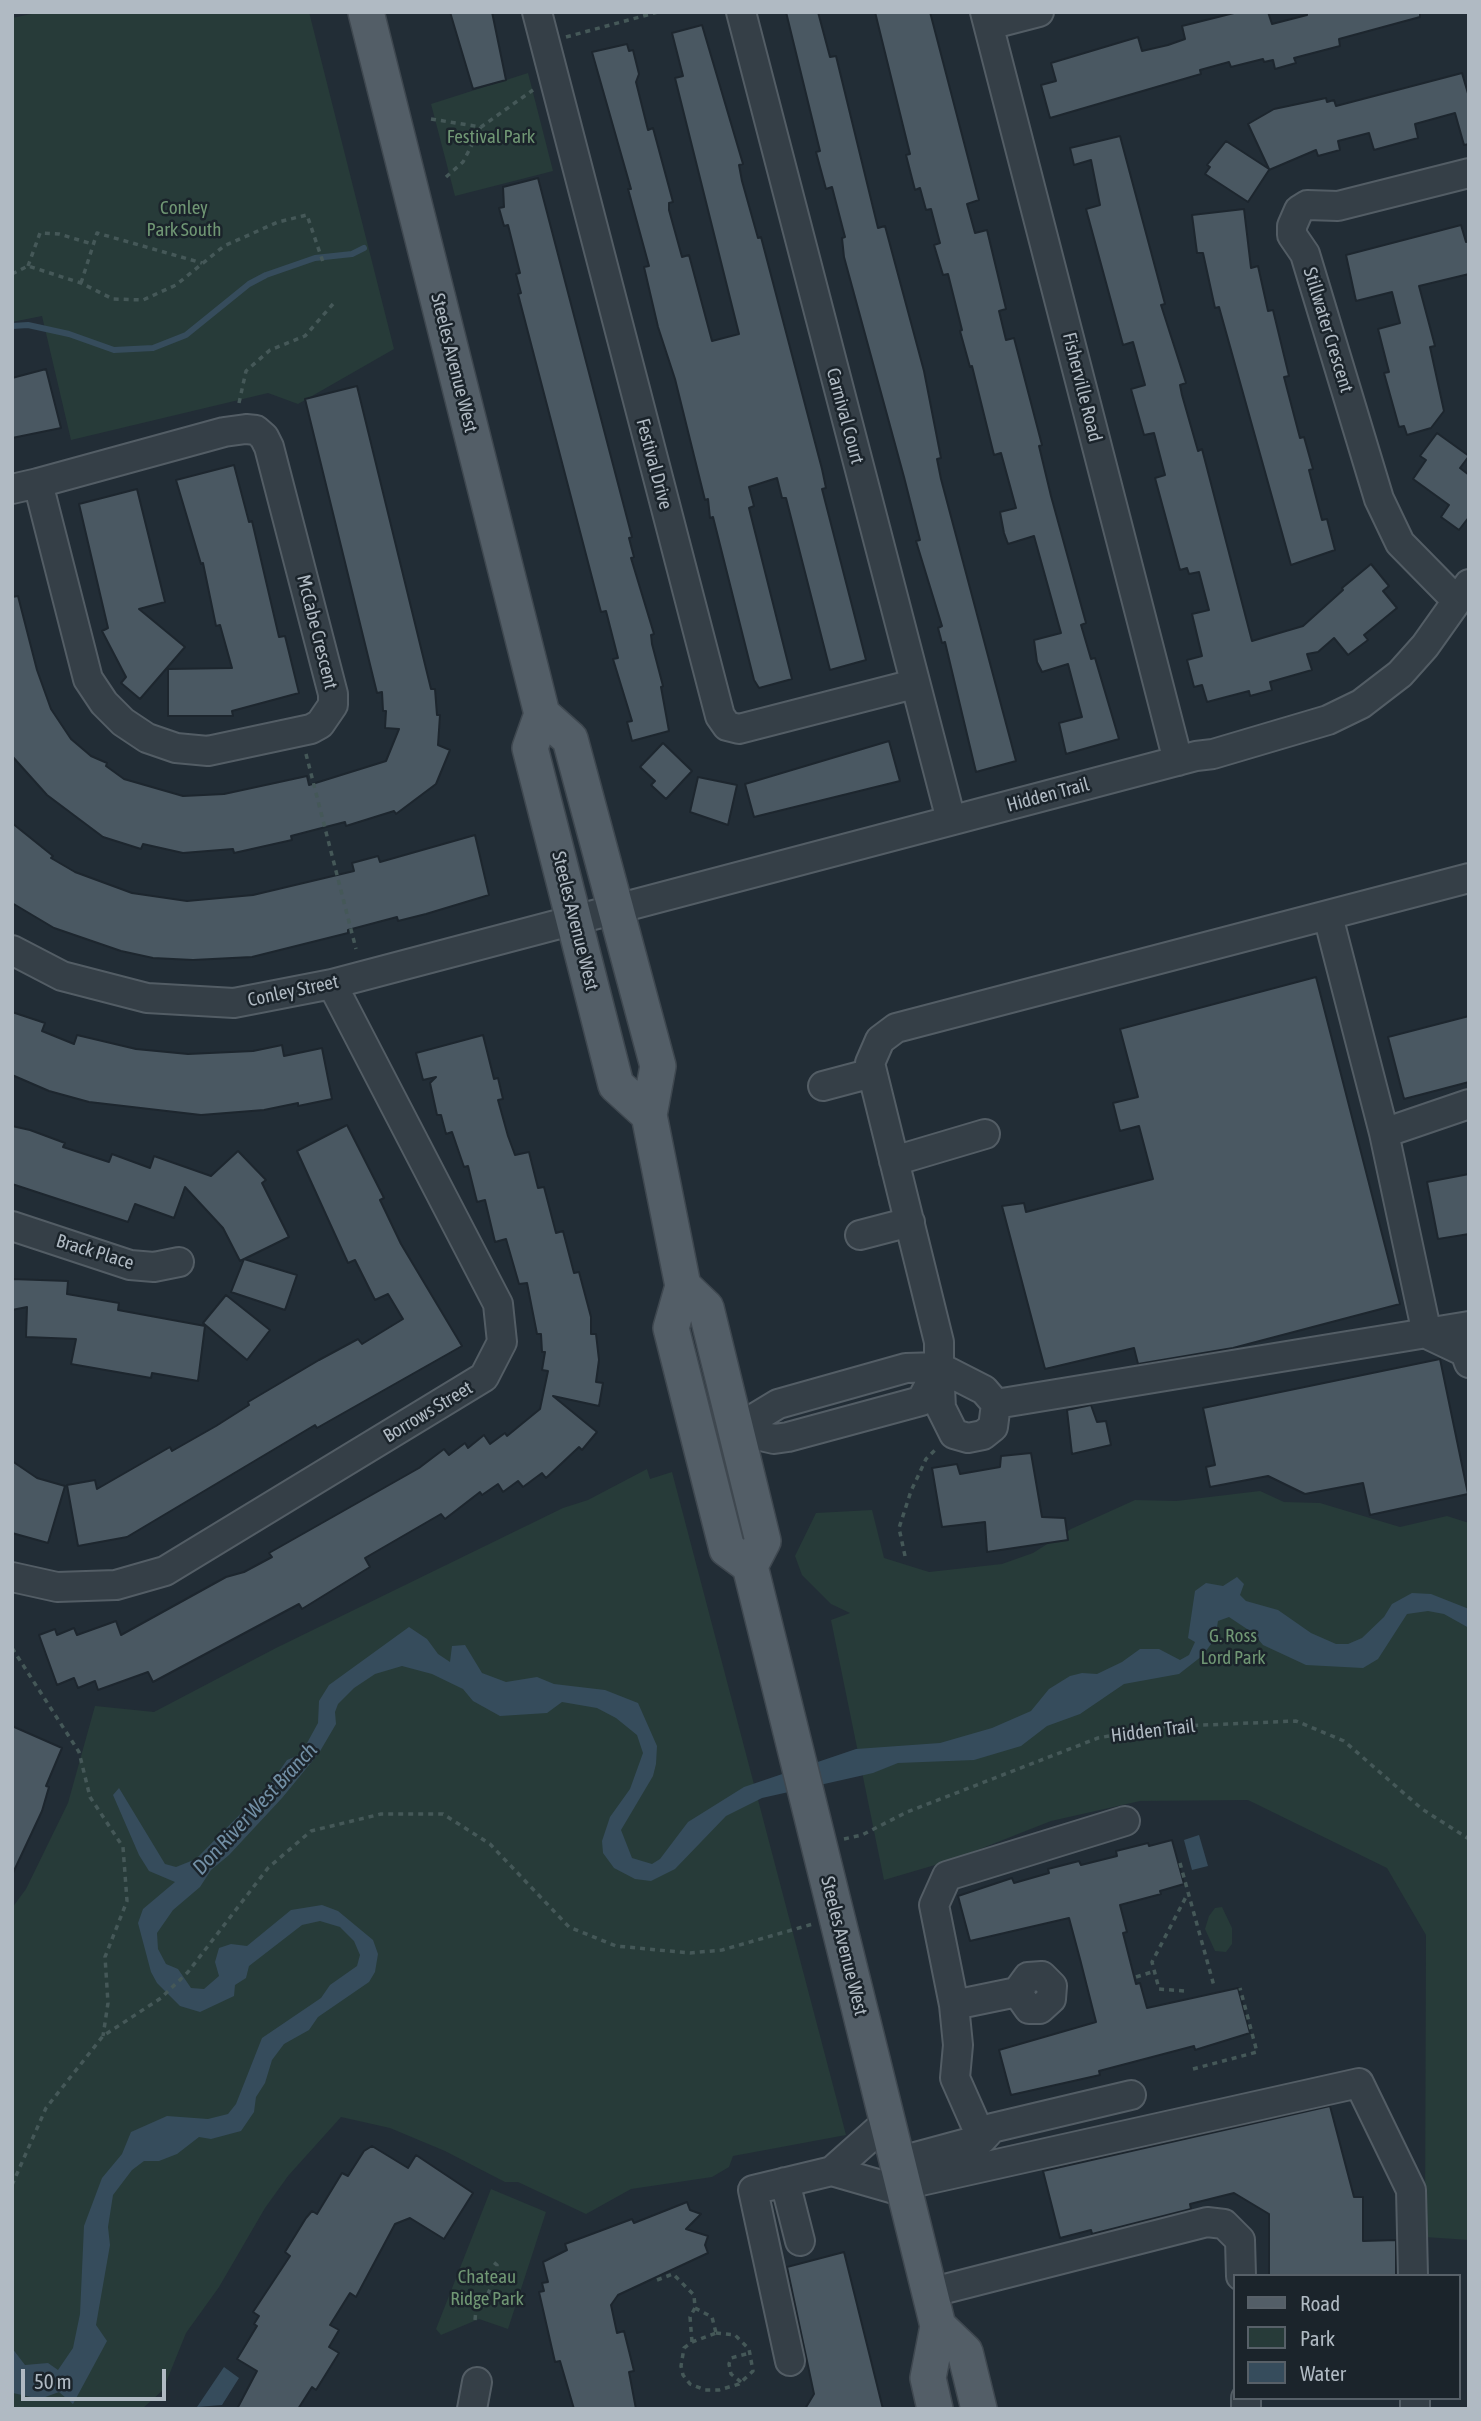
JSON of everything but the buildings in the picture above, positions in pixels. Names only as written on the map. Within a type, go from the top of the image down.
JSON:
[{"type":"main road","name":"Steeles Avenue West","points":[[366,12],[542,714],[530,748],[616,1085],[649,1115]]},
{"type":"main road","points":[[542,714],[570,740],[658,1066],[649,1115],[683,1286],[671,1328],[727,1549],[750,1566],[763,1541],[706,1308],[683,1286]]},
{"type":"main road","points":[[699,1437],[734,1430]]},
{"type":"main road","name":"Steeles Avenue West","points":[[750,1566],[793,1749],[938,2326],[928,2378],[936,2409]]},
{"type":"main road","points":[[938,2326],[965,2352],[979,2409]]},
{"type":"street","name":"Festival Drive","points":[[537,12],[720,716],[727,726],[739,729],[915,684]]},
{"type":"street","name":"Carnival Court","points":[[741,12],[951,820]]},
{"type":"street","points":[[987,19],[1039,12]]},
{"type":"street","name":"Fisherville Road","points":[[987,19],[1178,761]]},
{"type":"street","name":"Stillwater Crescent","points":[[1462,592],[1400,543],[1379,499],[1305,254],[1292,234],[1292,226],[1299,210],[1307,205],[1338,206],[1469,173]]},
{"type":"street","name":"McCabe Crescent","points":[[256,430],[264,436],[333,694],[333,705],[320,723],[312,729],[208,751],[176,748],[147,737],[123,722],[104,703],[88,679],[25,486],[224,432],[256,430]]},
{"type":"street","name":"Hidden Trail","points":[[575,919],[1213,754],[1328,720],[1361,704],[1400,674],[1425,646],[1462,592]]},
{"type":"street","points":[[996,1404],[992,1427],[983,1435],[968,1438],[954,1434],[941,1408],[939,1342],[870,1063],[880,1040],[896,1028],[1469,878]]},
{"type":"street","points":[[1328,916],[1384,1133],[1427,1334]]},
{"type":"street","name":"Conley Street","points":[[12,950],[62,976],[146,998],[234,1003],[332,984],[575,919]]},
{"type":"street","name":"Borrows Street","points":[[12,1577],[57,1587],[116,1585],[165,1571],[484,1377],[502,1342],[498,1304],[332,984]]},
{"type":"street","points":[[823,1086],[872,1073]]},
{"type":"street","points":[[1384,1133],[1469,1104]]},
{"type":"street","points":[[894,1161],[985,1134]]},
{"type":"street","points":[[860,1235],[909,1222]]},
{"type":"street","name":"Brack Place","points":[[12,1226],[130,1265],[154,1268],[179,1262]]},
{"type":"street","points":[[996,1404],[1469,1326]]},
{"type":"street","points":[[1427,1334],[1465,1352],[1469,1363]]},
{"type":"street","points":[[734,1430],[778,1405],[906,1368],[939,1367],[984,1390],[996,1404]]},
{"type":"street","points":[[982,2139],[955,2078],[958,2045],[954,2005],[934,1905],[947,1876],[1125,1821]]},
{"type":"street","points":[[954,2005],[1017,1992]]},
{"type":"street","points":[[790,2361],[753,2190],[832,2171],[902,2180],[1359,2083],[1411,2190],[1413,2274]]},
{"type":"street","points":[[902,2180],[982,2139],[992,2129],[1130,2095]]},
{"type":"street","points":[[832,2171],[887,2122]]},
{"type":"street","points":[[785,2182],[800,2241]]},
{"type":"street","points":[[929,2292],[1207,2222],[1224,2224],[1240,2240],[1241,2274]]},
{"type":"path","points":[[566,37],[658,12]]},
{"type":"path","points":[[446,177],[463,162],[481,127],[535,89]]},
{"type":"path","points":[[431,119],[481,127]]},
{"type":"path","points":[[27,266],[81,284],[113,299],[143,300],[176,285],[224,246],[278,222],[307,215],[324,265]]},
{"type":"path","points":[[12,274],[27,266],[40,233],[59,234],[93,245]]},
{"type":"path","points":[[81,284],[97,233],[202,263]]},
{"type":"path","points":[[239,403],[246,371],[270,350],[305,335],[333,304]]},
{"type":"path","points":[[306,754],[356,949]]},
{"type":"path","points":[[905,1556],[899,1528],[911,1491],[926,1459],[944,1440],[954,1434]]},
{"type":"path","points":[[12,1648],[79,1752],[90,1797],[123,1847],[127,1901],[105,1957],[108,2003],[103,2036]]},
{"type":"path","name":"Hidden Trail","points":[[815,1832],[862,1835],[907,1812],[1098,1738],[1159,1727],[1296,1721],[1344,1741],[1422,1810],[1469,1839]]},
{"type":"path","points":[[12,2185],[46,2109],[103,2036],[161,1997],[188,1972],[268,1868],[311,1831],[382,1814],[443,1814],[490,1844],[569,1927],[616,1946],[690,1953],[722,1950],[837,1919]]},
{"type":"path","points":[[1180,1863],[1214,1986]]},
{"type":"path","points":[[1184,1991],[1159,1989],[1152,1962],[1188,1893]]},
{"type":"path","points":[[1136,1977],[1155,1971]]},
{"type":"path","points":[[1193,2069],[1257,2052],[1240,1988]]},
{"type":"path","points":[[475,2320],[476,2309],[481,2299],[487,2296],[497,2273],[497,2265],[491,2260]]},
{"type":"path","points":[[657,2280],[673,2274],[694,2295],[695,2308],[690,2317],[692,2342]]},
{"type":"path","points":[[695,2308],[712,2317],[716,2333]]},
{"type":"path","points":[[716,2333],[735,2336],[750,2353],[754,2371],[741,2382],[719,2390],[705,2390],[690,2384],[681,2366],[684,2348],[716,2333]]},
{"type":"path","points":[[741,2382],[730,2374],[729,2364],[732,2358],[750,2353]]},
{"type":"green space","name":"Conley Park South","points":[[41,12],[309,12],[394,349],[298,404],[268,393],[71,440],[42,316],[12,322],[12,18]]},
{"type":"green space","name":"Festival Park","points":[[528,73],[553,171],[455,196],[431,104]]},
{"type":"green space","points":[[647,1469],[650,1479],[672,1472],[846,2135],[733,2156],[729,2167],[712,2177],[631,2189],[586,2214],[518,2182],[505,2182],[445,2151],[390,2128],[341,2117],[288,2176],[265,2208],[219,2287],[186,2333],[163,2390],[142,2409],[12,2409],[12,1908],[26,1889],[68,1803],[95,1706],[154,1712],[276,1648],[563,1508],[588,1500]]},
{"type":"green space","name":"G. Ross Lord Park","points":[[1260,1491],[1284,1502],[1320,1503],[1400,1527],[1447,1516],[1469,1523],[1469,2240],[1425,2237],[1426,1935],[1387,1868],[1248,1800],[1140,1801],[1051,1821],[952,1860],[884,1880],[831,1620],[850,1613],[831,1604],[802,1575],[795,1556],[816,1513],[872,1510],[884,1558],[929,1572],[1002,1564],[1033,1553],[1071,1529],[1135,1500],[1176,1501]]},
{"type":"green space","points":[[1222,1907],[1232,1928],[1232,1944],[1226,1952],[1215,1951],[1205,1929],[1215,1908]]},
{"type":"green space","name":"Chateau Ridge Park","points":[[491,2189],[546,2212],[508,2329],[479,2319],[441,2335],[436,2329]]},
{"type":"water","name":"Don River West Branch","points":[[1237,1577],[1244,1584],[1240,1595],[1246,1601],[1278,1610],[1311,1633],[1336,1644],[1348,1644],[1362,1638],[1384,1617],[1392,1604],[1412,1593],[1431,1594],[1469,1609],[1469,1628],[1444,1614],[1428,1611],[1407,1614],[1378,1659],[1363,1668],[1306,1665],[1263,1645],[1253,1633],[1229,1617],[1218,1621],[1215,1639],[1202,1656],[1179,1674],[1124,1684],[1080,1714],[1047,1726],[1021,1746],[974,1760],[898,1763],[873,1773],[762,1798],[726,1816],[675,1869],[651,1881],[635,1879],[614,1868],[603,1853],[602,1841],[610,1817],[630,1789],[643,1753],[637,1735],[616,1718],[597,1708],[562,1702],[547,1713],[500,1716],[473,1701],[463,1689],[432,1674],[402,1666],[375,1674],[354,1688],[338,1704],[335,1712],[336,1724],[319,1753],[282,1798],[229,1855],[211,1870],[200,1887],[173,1910],[157,1933],[158,1949],[166,1964],[178,1969],[191,1988],[204,1989],[219,1976],[215,1962],[219,1948],[231,1944],[247,1946],[291,1910],[322,1905],[338,1911],[373,1940],[378,1954],[375,1972],[369,1982],[318,2017],[309,2030],[284,2044],[272,2060],[265,2083],[256,2097],[254,2112],[241,2131],[211,2139],[199,2137],[177,2154],[159,2161],[144,2161],[132,2170],[113,2195],[108,2227],[110,2245],[96,2325],[107,2341],[73,2404],[59,2392],[40,2399],[13,2393],[12,2348],[25,2365],[48,2363],[58,2370],[73,2348],[80,2314],[84,2226],[102,2178],[122,2154],[131,2132],[167,2116],[208,2119],[228,2114],[236,2104],[262,2038],[321,1998],[330,1985],[357,1966],[360,1955],[354,1941],[340,1927],[320,1921],[302,1925],[249,1966],[246,1978],[235,1985],[234,1996],[200,2012],[180,2006],[157,1983],[151,1972],[138,1923],[143,1909],[175,1882],[149,1871],[139,1855],[113,1795],[119,1788],[165,1864],[176,1867],[196,1859],[271,1783],[287,1760],[301,1754],[318,1723],[319,1701],[329,1685],[409,1627],[427,1639],[438,1654],[450,1662],[452,1646],[465,1645],[482,1673],[506,1682],[537,1677],[554,1684],[605,1690],[638,1703],[657,1746],[656,1764],[653,1776],[621,1830],[632,1858],[652,1864],[660,1859],[688,1822],[744,1787],[856,1749],[940,1743],[992,1728],[1031,1711],[1049,1689],[1070,1676],[1082,1673],[1097,1674],[1122,1662],[1140,1649],[1159,1649],[1180,1660],[1189,1655],[1195,1642],[1188,1638],[1195,1591],[1206,1583],[1223,1586]]},
{"type":"water","points":[[1199,1835],[1208,1866],[1192,1870],[1184,1840]]},
{"type":"water","points":[[224,2367],[239,2378],[222,2405],[197,2407]]},
{"type":"waterway","points":[[12,326],[28,325],[69,334],[114,350],[153,348],[186,335],[249,284],[266,275],[315,258],[352,254],[364,248]]}]
